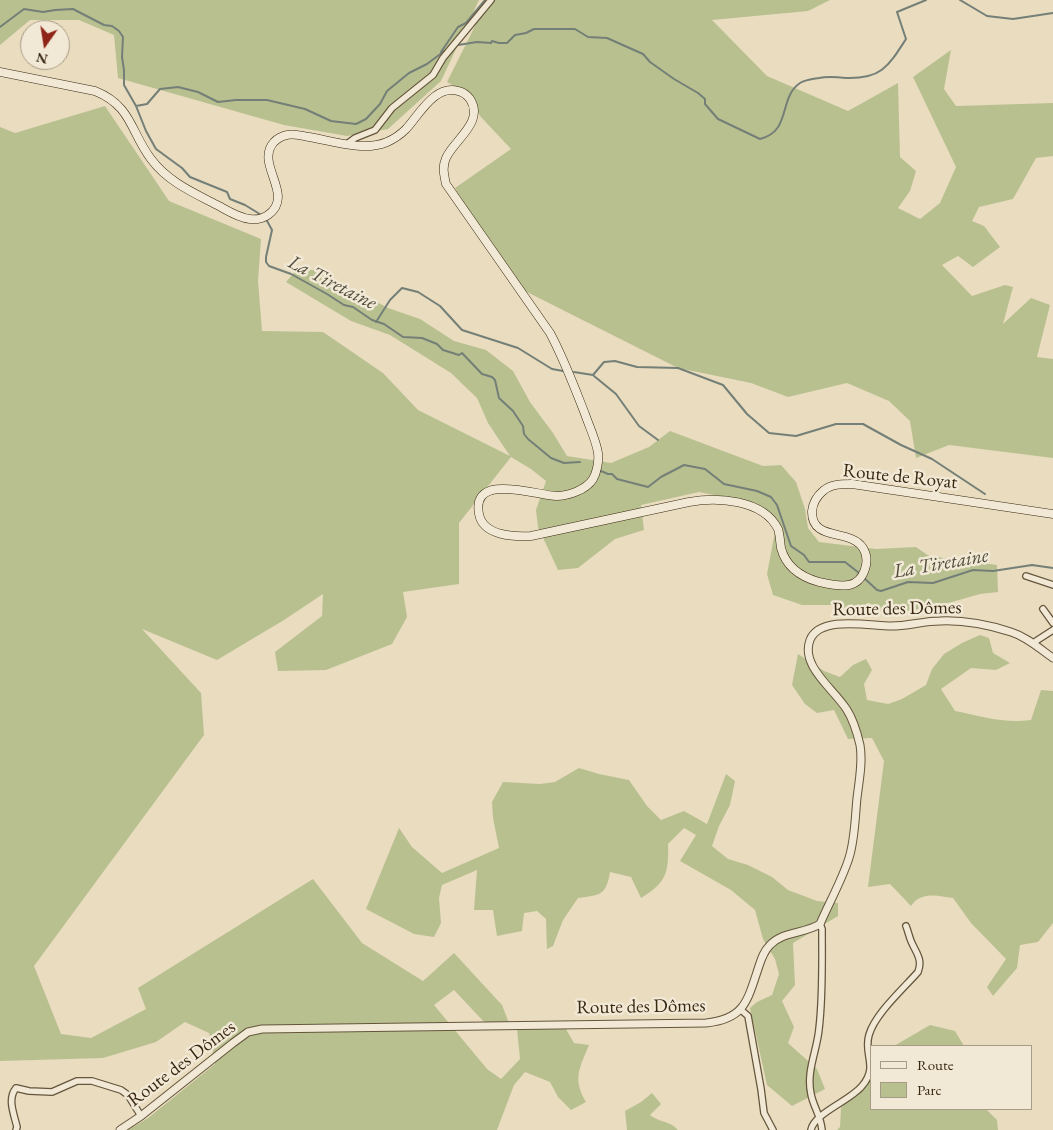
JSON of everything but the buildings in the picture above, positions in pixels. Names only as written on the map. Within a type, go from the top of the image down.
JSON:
[{"type":"main road","points":[[0,72],[95,91],[108,96],[126,114],[140,142],[160,170],[180,186],[243,218],[258,220],[273,211],[278,195],[268,159],[269,150],[279,138],[292,134],[346,144]]},
{"type":"main road","name":"Route de Royat","points":[[346,144],[368,146],[388,142],[407,128],[428,102],[447,90],[464,93],[470,99],[474,114],[472,123],[446,158],[444,175],[446,184],[550,333],[562,354],[594,437],[598,460],[592,479],[587,486],[571,493],[555,496],[503,488],[486,494],[479,504],[480,518],[484,524],[496,532],[508,535],[531,536],[708,499],[728,500],[761,511],[771,520],[778,530],[782,549],[788,564],[800,575],[818,582],[850,585],[858,580],[865,571],[866,558],[863,548],[855,540],[821,530],[816,525],[812,509],[814,501],[825,489],[841,484],[852,484],[1053,514]]},
{"type":"street","points":[[346,144],[375,130],[392,108],[433,74],[443,58],[491,0]]},
{"type":"street","points":[[1026,576],[1053,585]]},
{"type":"street","points":[[1043,609],[1053,623]]},
{"type":"street","name":"Route des Dômes","points":[[820,924],[849,858],[855,821],[860,748],[856,726],[846,709],[813,668],[809,659],[810,639],[815,631],[823,626],[840,623],[894,626],[940,621],[964,622],[1014,633],[1033,643],[1053,658]]},
{"type":"street","points":[[1033,643],[1053,630]]},
{"type":"street","points":[[773,1130],[764,1113],[762,1089],[748,1016],[740,1009],[746,1002],[762,955],[770,945],[781,937],[813,929],[820,924],[822,929],[820,1023],[811,1066],[811,1094],[820,1117],[822,1130]]},
{"type":"street","points":[[870,1057],[868,1043],[872,1026],[918,972],[920,966],[920,957],[910,939],[906,926]]},
{"type":"street","name":"Route des Dômes","points":[[120,1130],[141,1116],[233,1042],[248,1032],[262,1029],[706,1023],[728,1018],[738,1013],[740,1009]]},
{"type":"street","points":[[810,1130],[815,1120],[856,1093],[870,1071]]},
{"type":"street","points":[[16,1130],[11,1100],[12,1093],[16,1088],[29,1091],[52,1092],[77,1081],[92,1081],[121,1090],[128,1095],[141,1116]]},
{"type":"green space","points":[[0,0],[479,0],[441,81],[388,129],[347,136],[284,125],[118,78],[114,35],[79,20],[20,20],[20,28],[0,45]]},
{"type":"green space","points":[[488,0],[830,0],[808,11],[712,20],[767,76],[848,111],[898,83],[900,157],[916,171],[910,191],[898,208],[920,219],[940,203],[956,167],[913,77],[951,50],[944,89],[956,106],[1053,103],[1053,156],[1036,158],[1013,199],[979,207],[972,221],[984,226],[1000,247],[973,267],[958,256],[942,265],[972,296],[1005,285],[1013,287],[1003,324],[1031,298],[1050,305],[1037,357],[1053,359],[1053,458],[949,445],[916,458],[910,421],[889,401],[847,383],[788,397],[751,383],[678,368],[525,291],[478,227],[455,188],[511,149],[480,116],[470,95],[447,82]]},
{"type":"green space","points":[[105,106],[169,201],[261,239],[258,281],[262,331],[323,332],[383,373],[418,410],[510,456],[488,423],[477,398],[451,373],[390,335],[351,321],[286,282],[298,268],[319,271],[388,308],[420,319],[454,341],[486,350],[513,371],[530,402],[567,456],[611,463],[649,447],[670,431],[763,466],[781,465],[796,482],[805,509],[808,528],[819,542],[876,549],[916,547],[929,556],[997,565],[998,592],[980,594],[914,610],[887,612],[853,610],[831,605],[802,605],[773,595],[767,574],[777,521],[754,503],[699,492],[641,505],[644,530],[615,539],[578,568],[558,570],[538,527],[536,510],[546,481],[511,457],[459,523],[459,584],[403,592],[407,617],[392,644],[326,670],[278,671],[275,652],[322,616],[323,594],[217,660],[142,629],[201,693],[204,735],[34,966],[61,1034],[91,1038],[146,1009],[138,988],[313,879],[362,943],[423,981],[454,953],[502,1005],[509,1023],[486,1024],[454,990],[434,1005],[487,1069],[501,1079],[520,1059],[517,1029],[566,1029],[574,1043],[589,1045],[580,1067],[578,1080],[586,1102],[571,1110],[558,1097],[550,1082],[525,1072],[514,1085],[497,1130],[128,1130],[148,1118],[215,1064],[209,1033],[185,1022],[156,1042],[103,1058],[0,1061],[0,127],[15,133]]},
{"type":"green space","points":[[980,635],[989,638],[993,653],[1010,663],[996,670],[971,668],[941,689],[955,711],[1002,720],[1031,720],[1041,690],[1053,691],[1053,923],[1038,942],[1020,945],[1017,968],[993,996],[987,987],[1006,959],[971,923],[953,898],[925,896],[915,901],[911,906],[890,884],[868,887],[884,761],[872,738],[848,739],[834,710],[817,713],[805,704],[792,685],[798,654],[824,671],[840,677],[853,665],[866,659],[872,670],[864,684],[867,700],[888,704],[902,699],[926,685],[932,669],[944,654]]},
{"type":"green space","points":[[579,768],[629,780],[647,806],[661,820],[684,811],[707,824],[726,774],[735,781],[730,805],[719,826],[712,846],[728,859],[748,865],[772,877],[788,890],[817,901],[838,903],[838,916],[793,943],[795,985],[782,1001],[794,1027],[788,1043],[817,1069],[825,1089],[792,1106],[767,1085],[750,1008],[757,1002],[772,995],[779,974],[775,959],[763,939],[755,910],[731,890],[680,861],[696,835],[684,828],[668,844],[668,863],[661,882],[656,887],[641,898],[631,877],[610,872],[606,886],[601,893],[578,898],[563,920],[553,946],[547,949],[546,919],[537,911],[524,913],[522,931],[497,936],[493,910],[474,910],[477,870],[442,885],[439,898],[441,923],[434,937],[414,934],[366,909],[399,828],[412,847],[442,873],[499,848],[492,802],[503,782],[540,784],[555,782]]},
{"type":"green space","points":[[930,1025],[955,1031],[963,1045],[896,1045]]},
{"type":"green space","points":[[870,1072],[870,1110],[987,1110],[997,1120],[998,1130],[837,1130],[840,1127],[841,1108]]},
{"type":"green space","points":[[652,1093],[661,1104],[650,1115],[678,1130],[627,1130],[625,1111]]},
{"type":"waterway","points":[[441,52],[458,27],[466,23],[485,0]]},
{"type":"waterway","points":[[458,45],[477,42],[491,43],[492,41],[507,43],[515,35],[534,29],[575,29],[588,37],[607,38],[643,54],[650,62],[705,99],[705,104],[718,119],[760,139],[770,135],[777,129],[789,97],[793,89],[800,83],[826,77],[858,78],[868,76],[876,73],[888,64],[906,39],[897,12],[926,0]]},
{"type":"waterway","points":[[960,0],[987,16],[1013,19],[1053,13]]},
{"type":"waterway","name":"La Tiretaine","points":[[0,27],[24,9],[43,12],[73,9],[119,31],[123,37],[124,85],[156,149],[182,168],[190,177],[227,192],[230,199],[245,205],[263,216]]},
{"type":"waterway","points":[[136,106],[147,104],[160,89],[178,87],[198,92],[218,102],[267,100],[305,109],[331,121],[356,124],[366,119],[380,104],[387,91],[409,73],[427,64],[447,49]]},
{"type":"waterway","name":"La Tiretaine","points":[[266,219],[272,230],[266,257],[266,262],[269,266],[291,274],[344,305],[353,307],[372,320],[384,324],[403,337],[422,338],[437,344],[443,350],[459,355],[462,353],[482,374],[495,380],[499,398],[513,411],[523,426],[524,434],[528,439],[551,458],[564,463],[580,462]]},
{"type":"waterway","points":[[376,322],[390,300],[402,288],[418,292],[440,306],[462,330],[518,348],[552,369],[563,371]]},
{"type":"waterway","points":[[574,372],[593,375],[604,362],[615,361],[637,367],[678,368],[723,385],[747,414],[769,433],[796,436],[836,424],[863,424],[901,445],[932,459],[985,494]]},
{"type":"waterway","points":[[594,376],[616,394],[639,426],[658,440]]},
{"type":"waterway","name":"La Tiretaine","points":[[601,471],[612,474],[617,479],[648,487],[661,477],[684,465],[705,469],[724,484],[757,491],[771,497],[777,505],[791,546],[804,555],[809,562],[845,562],[859,573]]},
{"type":"waterway","name":"La Tiretaine","points":[[863,577],[877,590],[881,591],[908,582],[933,583],[973,570],[993,571],[1032,565],[1053,568]]}]
